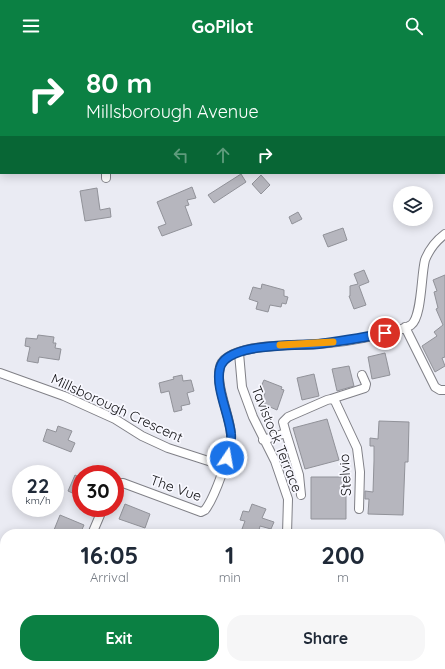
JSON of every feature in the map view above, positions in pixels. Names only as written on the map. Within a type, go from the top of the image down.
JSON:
[{"type":"street","points":[[224,466],[230,448],[232,435],[219,378],[220,367],[224,360],[239,353],[274,345],[317,344],[364,338],[412,324],[417,316],[426,260],[436,240],[445,234]]},
{"type":"street","points":[[405,327],[435,387],[440,390],[445,390]]},
{"type":"street","name":"Tavistock Terrace","points":[[239,353],[242,387],[263,440],[275,461],[288,499],[287,529]]},
{"type":"street","name":"Millsborough Crescent","points":[[0,373],[64,396],[115,419],[142,436],[168,448],[224,466]]},
{"type":"street","points":[[301,495],[300,475],[286,433],[284,419],[331,399],[365,388],[366,384],[362,375]]},
{"type":"street","name":"Stelvio","points":[[331,399],[338,406],[357,448],[360,472],[359,510]]},
{"type":"street","points":[[263,440],[286,433]]},
{"type":"street","name":"The Vue","points":[[124,483],[201,512],[207,507],[224,466]]},
{"type":"street","points":[[94,529],[99,517]]},
{"type":"building","points":[[241,174],[246,182],[214,203],[208,195]]},
{"type":"building","points":[[261,175],[270,185],[261,194],[252,184]]},
{"type":"building","points":[[192,187],[196,198],[187,200],[189,205],[185,206],[192,225],[162,236],[158,227],[166,224],[157,202]]},
{"type":"building","points":[[97,188],[100,210],[110,208],[111,217],[85,221],[80,191]]},
{"type":"building","points":[[298,212],[302,219],[292,224],[289,217]]},
{"type":"building","points":[[343,228],[347,240],[328,247],[323,235]]},
{"type":"building","points":[[364,270],[369,282],[359,286],[366,305],[354,309],[349,296],[350,286],[358,284],[354,274]]},
{"type":"building","points":[[445,275],[445,357],[442,358],[445,366],[435,372],[422,346],[437,336],[434,332],[443,325],[436,309],[438,308],[434,292],[437,291],[433,280]]},
{"type":"building","points":[[262,284],[284,290],[284,296],[288,297],[286,304],[282,303],[281,307],[270,305],[268,312],[256,309],[258,302],[249,299],[253,287],[261,289]]},
{"type":"building","points":[[38,335],[54,337],[53,343],[56,343],[55,348],[61,349],[59,360],[39,357],[38,363],[27,361],[30,347],[25,346],[26,338],[37,339]]},
{"type":"building","points":[[385,353],[390,375],[372,379],[368,357]]},
{"type":"building","points":[[349,366],[354,386],[337,391],[332,369]]},
{"type":"building","points":[[314,374],[319,396],[302,400],[297,378]]},
{"type":"building","points":[[182,375],[183,381],[191,380],[194,391],[187,393],[190,404],[181,406],[182,410],[174,412],[169,391],[161,393],[159,383]]},
{"type":"building","points":[[264,380],[282,387],[281,389],[284,390],[277,410],[261,403],[265,393],[259,391]]},
{"type":"building","points":[[327,419],[339,460],[305,469],[293,428]]},
{"type":"building","points":[[379,421],[409,422],[408,462],[405,462],[403,515],[368,514],[369,499],[365,499],[365,491],[373,492],[374,461],[374,446],[370,446],[370,438],[378,439]]},
{"type":"building","points":[[58,426],[72,431],[68,440],[75,443],[71,452],[43,441],[47,429],[56,432]]},
{"type":"building","points":[[311,477],[346,477],[346,519],[311,519]]},
{"type":"building","points":[[72,482],[72,493],[68,491]]},
{"type":"building","points":[[125,504],[150,514],[145,528],[119,519],[120,517],[124,517]]},
{"type":"building","points":[[252,504],[266,509],[262,518],[274,522],[271,529],[260,526],[259,529],[242,529],[245,521],[240,520],[243,511],[249,512]]},
{"type":"building","points":[[59,517],[64,517],[84,525],[82,529],[54,529]]},
{"type":"slow traffic","points":[[280,345],[333,342]]},
{"type":"route","points":[[227,458],[232,435],[219,378],[220,367],[224,360],[251,349],[274,345],[317,344],[364,338],[385,333]]}]
